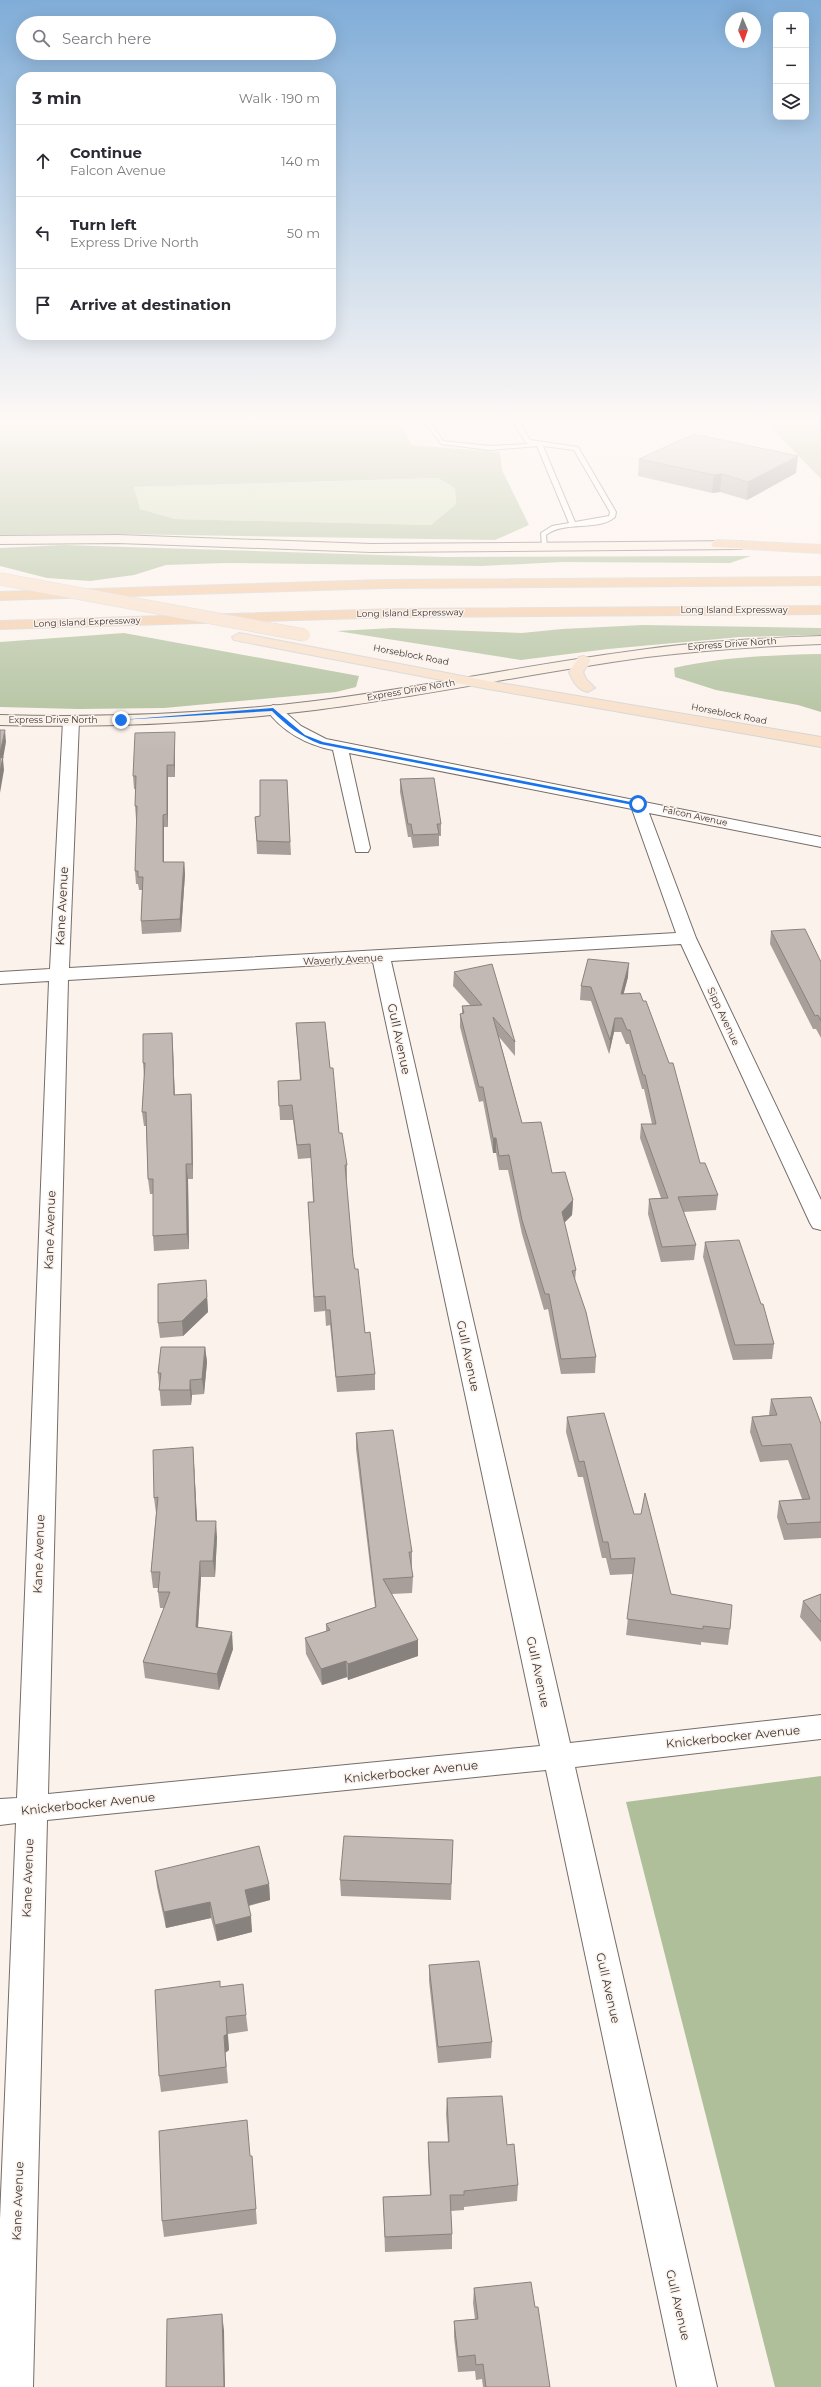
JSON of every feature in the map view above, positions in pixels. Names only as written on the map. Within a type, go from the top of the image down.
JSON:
[{"type":"highway","points":[[717,544],[821,549]]},
{"type":"highway","points":[[0,596],[399,584],[821,581]]},
{"type":"highway","name":"Long Island Expressway","points":[[0,625],[397,613],[821,610]]},
{"type":"main road","points":[[0,540],[118,539],[371,548],[717,544],[821,545]]},
{"type":"main road","points":[[0,579],[319,638]]},
{"type":"main road","points":[[0,592],[208,631]]},
{"type":"main road","name":"Horseblock Road","points":[[224,634],[470,673],[821,742]]},
{"type":"main road","name":"Express Drive North","points":[[0,720],[72,721],[175,717],[273,709],[359,699],[470,673],[508,673],[584,660],[683,648],[821,640]]},
{"type":"main road","points":[[584,660],[576,672],[580,681],[588,688]]},
{"type":"main road","name":"Horseblock Road","points":[[508,673],[821,732]]},
{"type":"street","name":"Falcon Avenue","points":[[273,709],[291,728],[304,736],[340,746],[638,804],[821,842]]},
{"type":"street","name":"Kane Avenue","points":[[13,2387],[30,1809],[58,975],[72,721]]},
{"type":"street","points":[[340,746],[362,848]]},
{"type":"street","name":"Sipp Avenue","points":[[638,804],[687,938],[821,1222]]},
{"type":"street","name":"Waverly Avenue","points":[[0,978],[687,938]]},
{"type":"street","name":"Gull Avenue","points":[[381,957],[556,1757],[697,2387]]},
{"type":"street","name":"Knickerbocker Avenue","points":[[0,1812],[556,1757],[821,1727]]},
{"type":"lane","points":[[544,546],[543,534],[545,531],[549,529]]},
{"type":"green space","points":[[0,529],[519,529],[495,540],[115,534],[0,535]]},
{"type":"green space","points":[[64,545],[443,557],[751,556],[730,563],[563,562],[482,566],[225,563],[166,565],[134,575],[90,581],[47,578],[0,566],[0,548]]},
{"type":"green space","points":[[643,625],[821,628],[821,635],[740,637],[608,649],[521,660],[337,631],[393,628],[522,633],[562,629]]},
{"type":"green space","points":[[124,633],[359,676],[356,687],[336,692],[164,708],[78,709],[0,707],[0,642]]},
{"type":"green space","points":[[821,654],[821,712],[798,705],[716,690],[675,677],[674,668],[711,661],[765,656]]},
{"type":"green space","points":[[821,1776],[821,2387],[775,2387],[626,1802]]},
{"type":"building","points":[[0,730],[5,730],[0,753]]},
{"type":"building","points":[[175,732],[174,765],[167,765],[167,814],[163,815],[163,862],[184,862],[180,919],[141,921],[143,877],[138,877],[138,871],[135,871],[137,806],[135,806],[136,776],[133,776],[135,733]]},
{"type":"building","points":[[3,757],[0,772],[0,758]]},
{"type":"building","points":[[434,778],[441,824],[437,824],[439,834],[413,835],[411,824],[408,824],[400,779]]},
{"type":"building","points":[[260,780],[287,780],[290,842],[257,841],[255,817],[260,816]]},
{"type":"building","points":[[805,929],[821,962],[821,1021],[818,1015],[815,1016],[771,931]]},
{"type":"building","points":[[588,959],[629,963],[621,994],[640,993],[643,1001],[646,1001],[669,1063],[673,1063],[700,1163],[705,1163],[718,1195],[678,1197],[696,1245],[662,1247],[649,1199],[668,1198],[641,1124],[656,1124],[645,1075],[643,1075],[630,1030],[627,1030],[622,1018],[615,1018],[610,1040],[591,987],[581,986]]},
{"type":"building","points":[[492,964],[515,1042],[493,1017],[522,1123],[541,1122],[552,1173],[565,1172],[573,1200],[562,1212],[576,1270],[572,1271],[586,1312],[596,1357],[561,1359],[549,1294],[545,1294],[522,1220],[509,1155],[499,1156],[496,1138],[493,1138],[483,1087],[479,1087],[460,1014],[464,1013],[462,1006],[482,1005],[454,972]]},
{"type":"building","points":[[325,1022],[330,1068],[333,1068],[339,1133],[342,1133],[347,1165],[345,1165],[353,1257],[355,1269],[358,1269],[365,1333],[370,1332],[375,1374],[336,1377],[330,1310],[326,1310],[325,1296],[314,1297],[308,1202],[314,1202],[310,1144],[297,1145],[292,1105],[279,1106],[278,1081],[301,1080],[296,1023]]},
{"type":"building","points":[[172,1033],[174,1095],[191,1094],[192,1164],[186,1164],[187,1234],[153,1236],[153,1179],[148,1179],[146,1112],[142,1112],[145,1063],[143,1063],[143,1034]]},
{"type":"building","points":[[739,1240],[761,1304],[763,1304],[774,1344],[735,1345],[705,1242]]},
{"type":"building","points":[[206,1280],[207,1297],[182,1321],[158,1323],[158,1284]]},
{"type":"building","points":[[161,1347],[205,1347],[202,1379],[190,1380],[190,1390],[159,1390],[161,1373],[158,1373]]},
{"type":"building","points":[[811,1397],[821,1424],[821,1522],[787,1524],[779,1501],[810,1499],[791,1444],[762,1446],[752,1417],[777,1415],[771,1399]]},
{"type":"building","points":[[604,1413],[634,1514],[641,1514],[645,1493],[671,1594],[732,1605],[730,1629],[703,1626],[703,1629],[627,1619],[635,1558],[611,1559],[608,1542],[603,1542],[584,1461],[579,1462],[567,1417]]},
{"type":"building","points":[[393,1430],[412,1552],[409,1552],[413,1577],[383,1579],[418,1640],[348,1664],[346,1661],[321,1669],[305,1638],[330,1630],[326,1624],[376,1607],[356,1433]]},
{"type":"building","points":[[193,1447],[196,1521],[216,1521],[213,1561],[200,1561],[196,1627],[232,1632],[217,1674],[143,1662],[170,1592],[158,1592],[160,1572],[151,1572],[158,1497],[154,1498],[153,1450]]},
{"type":"building","points":[[821,1594],[821,1622],[803,1601]]},
{"type":"building","points":[[344,1836],[453,1840],[451,1884],[340,1880]]},
{"type":"building","points":[[259,1846],[269,1884],[245,1890],[251,1916],[215,1925],[210,1902],[164,1912],[155,1871]]},
{"type":"building","points":[[479,1961],[492,2042],[438,2047],[429,1965]]},
{"type":"building","points":[[220,1981],[220,1987],[243,1984],[246,2015],[226,2017],[227,2034],[224,2036],[226,2067],[159,2076],[155,1990]]},
{"type":"building","points":[[502,2096],[507,2145],[514,2144],[518,2185],[464,2191],[464,2195],[450,2195],[452,2234],[385,2237],[383,2197],[431,2195],[428,2142],[449,2142],[447,2098]]},
{"type":"building","points":[[247,2120],[250,2156],[252,2156],[256,2209],[162,2221],[159,2131]]},
{"type":"building","points":[[531,2282],[535,2307],[538,2307],[550,2387],[486,2387],[483,2364],[476,2365],[475,2355],[458,2357],[454,2321],[478,2319],[474,2288]]},
{"type":"building","points":[[222,2314],[224,2387],[166,2387],[167,2319]]},
{"type":"route","points":[[121,720],[226,714],[273,709],[291,728],[304,736],[322,743],[638,804]]}]
